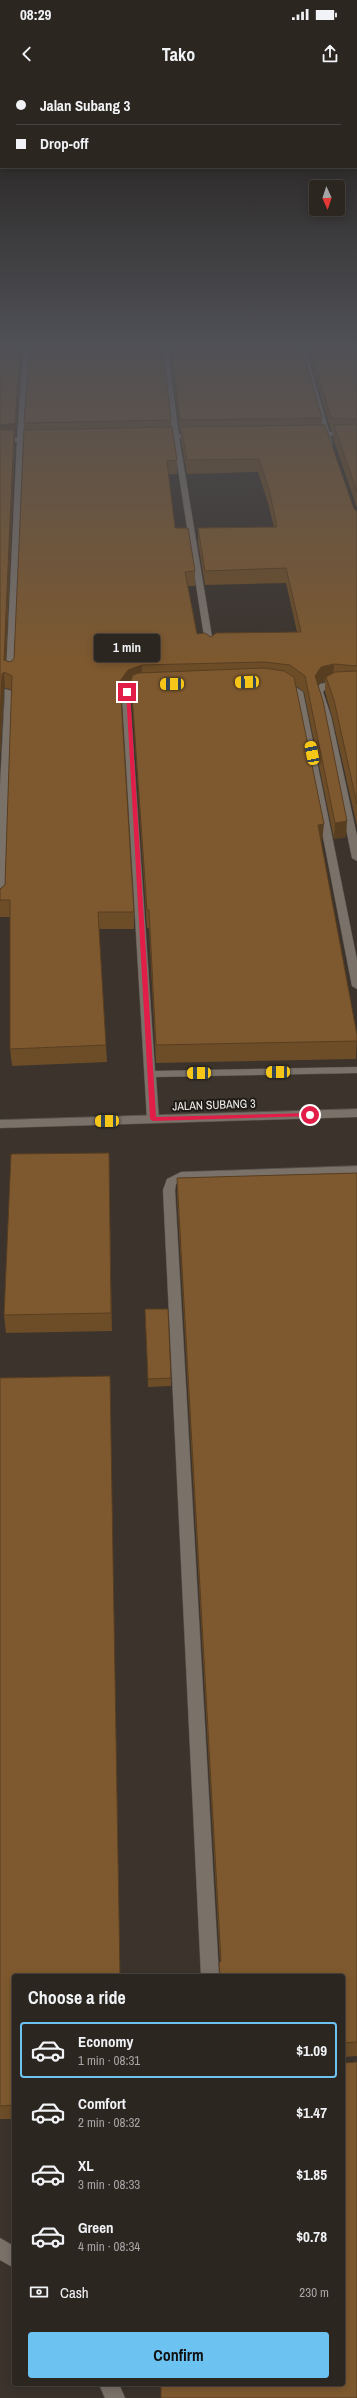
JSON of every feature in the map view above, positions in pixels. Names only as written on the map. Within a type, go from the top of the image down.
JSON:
[{"type":"street","points":[[10,674],[20,448]]},
{"type":"street","points":[[178,448],[210,649]]},
{"type":"street","points":[[275,682],[286,684],[299,692],[357,986]]},
{"type":"street","points":[[357,683],[333,683],[322,686],[320,692],[327,716],[357,858]]},
{"type":"street","points":[[153,1119],[152,1074],[126,697],[127,692],[132,687],[142,684],[157,684]]},
{"type":"street","points":[[0,902],[8,691]]},
{"type":"street","points":[[152,1074],[357,1070]]},
{"type":"street","name":"JALAN SUBANG 3","points":[[0,1124],[357,1113]]},
{"type":"street","points":[[210,1974],[169,1190],[171,1182],[180,1176],[357,1170]]},
{"type":"street","points":[[0,2248],[12,2257]]},
{"type":"street","points":[[110,2386],[115,2398]]},
{"type":"building","points":[[0,448],[13,448],[4,660],[10,662],[14,659],[23,448],[175,448],[177,460],[167,461],[175,528],[188,528],[195,571],[185,572],[197,634],[205,633],[211,637],[216,633],[301,632],[286,568],[205,571],[198,528],[277,527],[269,489],[259,459],[187,460],[185,448],[333,448],[354,509],[357,511],[357,666],[334,664],[321,667],[315,676],[323,701],[347,821],[335,823],[305,676],[290,665],[264,662],[142,665],[128,670],[120,681],[134,912],[98,912],[106,1045],[10,1049],[10,900],[0,900],[0,889],[5,885],[12,676],[4,672],[2,674],[0,718]]},
{"type":"building","points":[[342,448],[357,448],[357,492]]},
{"type":"building","points":[[264,668],[284,671],[294,677],[324,824],[318,825],[357,1041],[156,1045],[149,910],[147,910],[131,680],[133,675],[139,673]]},
{"type":"building","points":[[357,671],[357,804],[334,700],[326,677],[335,672]]},
{"type":"building","points":[[109,1153],[111,1313],[4,1315],[11,1154]]},
{"type":"building","points":[[357,1173],[357,2042],[345,2043],[345,1974],[220,1974],[219,1963],[221,1961],[177,1178]]},
{"type":"building","points":[[145,1309],[168,1309],[171,1378],[148,1379]]},
{"type":"building","points":[[110,1376],[120,1974],[12,1974],[12,2105],[0,2106],[0,1378]]},
{"type":"building","points":[[357,2062],[357,2398],[161,2398],[161,2386],[345,2386],[345,2063]]},
{"type":"route","points":[[127,692],[126,697],[152,1074],[153,1119],[310,1115]]}]
